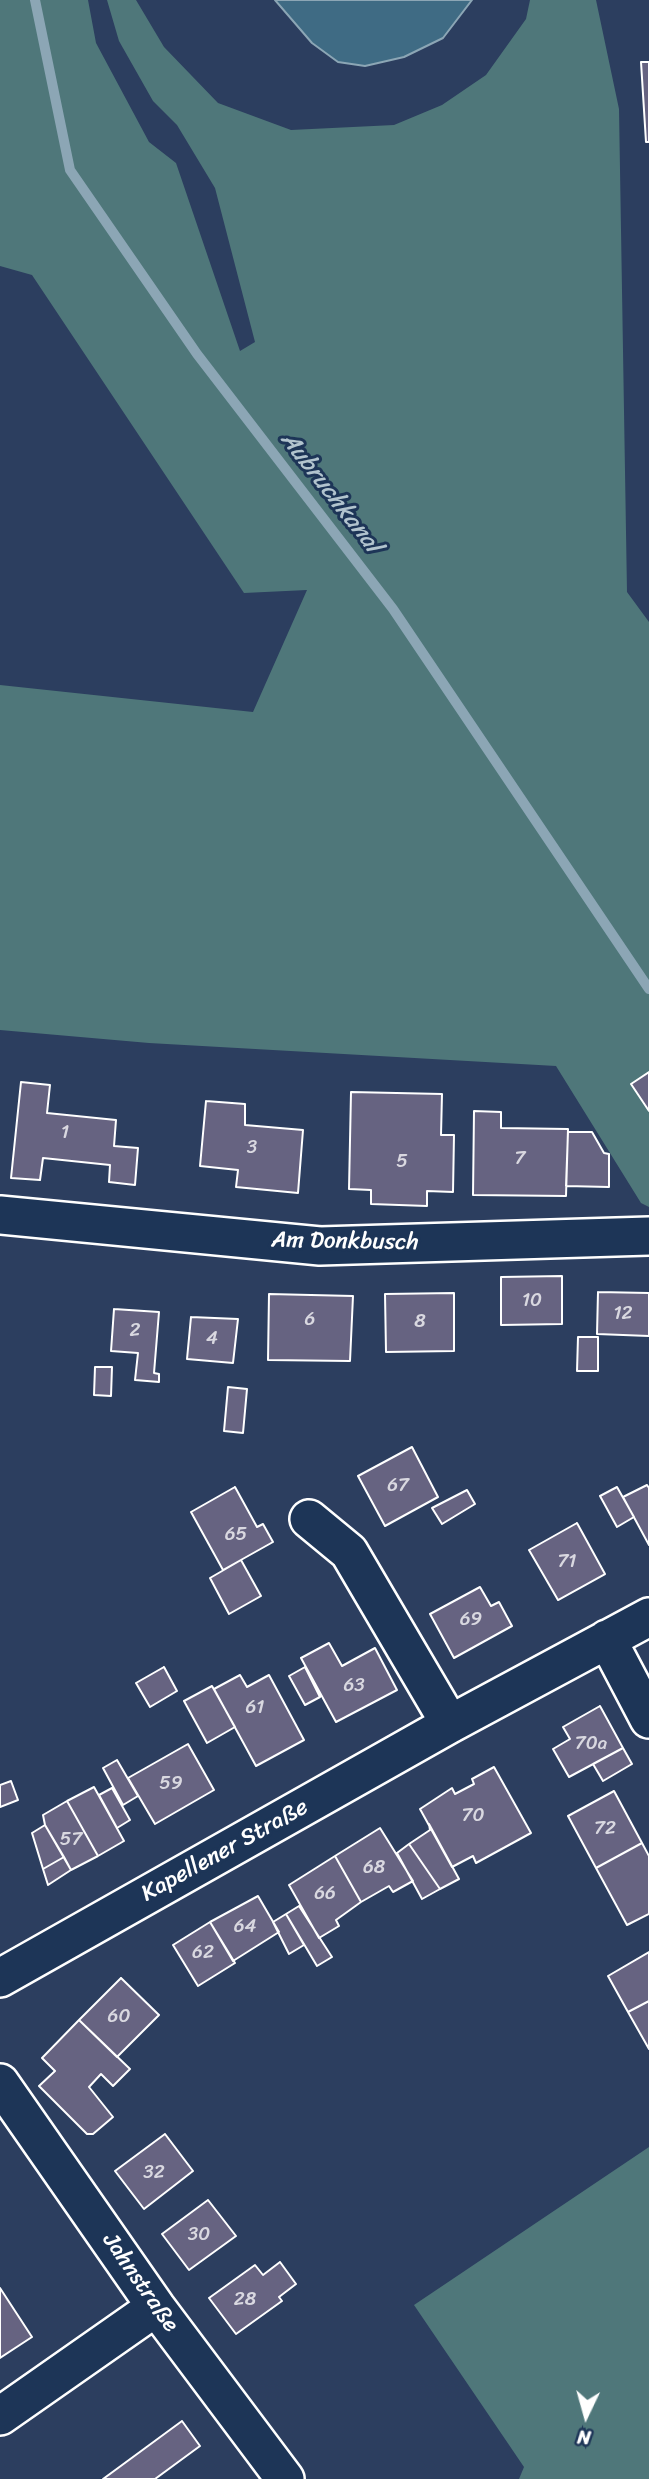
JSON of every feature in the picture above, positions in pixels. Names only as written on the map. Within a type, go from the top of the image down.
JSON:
[{"type":"street","name":"Am Donkbusch","points":[[0,1215],[320,1246],[649,1236]]},
{"type":"street","points":[[309,1519],[349,1552],[450,1724]]},
{"type":"street","name":"Kapellener Straße","points":[[0,1978],[450,1724],[649,1617]]},
{"type":"street","points":[[607,1639],[649,1719]]},
{"type":"street","name":"Jahnstraße","points":[[0,2083],[156,2307],[285,2479]]},
{"type":"street","points":[[0,2416],[156,2307]]},
{"type":"green space","points":[[0,0],[88,0],[96,43],[149,142],[176,163],[240,351],[255,342],[215,188],[177,125],[153,101],[119,41],[107,0],[136,0],[164,47],[218,103],[291,130],[394,125],[442,105],[486,75],[526,19],[530,0],[596,0],[619,109],[627,592],[649,622],[649,1207],[641,1203],[556,1066],[149,1043],[0,1030],[0,685],[253,712],[307,590],[244,593],[32,275],[0,266]]},
{"type":"green space","points":[[649,2147],[649,2479],[519,2479],[524,2467],[414,2305]]},
{"type":"water","points":[[275,0],[472,0],[443,38],[404,57],[365,66],[338,62],[312,43]]},
{"type":"building","points":[[641,62],[649,62],[649,142],[646,142]]},
{"type":"building","points":[[649,1072],[649,1111],[631,1084]]},
{"type":"building","points":[[21,1082],[50,1085],[47,1113],[116,1120],[114,1146],[138,1148],[135,1185],[109,1182],[110,1165],[43,1158],[40,1180],[11,1178]]},
{"type":"building","points":[[351,1092],[442,1094],[441,1135],[454,1135],[453,1192],[427,1191],[427,1206],[371,1204],[371,1190],[349,1189]]},
{"type":"building","points":[[206,1101],[245,1104],[245,1125],[303,1130],[298,1193],[236,1187],[238,1170],[200,1166]]},
{"type":"building","points":[[474,1111],[501,1112],[501,1128],[568,1129],[566,1196],[473,1195]]},
{"type":"building","points":[[568,1132],[592,1132],[604,1153],[609,1154],[609,1187],[566,1186]]},
{"type":"building","points":[[562,1276],[562,1324],[501,1325],[501,1277]]},
{"type":"building","points":[[598,1292],[649,1293],[649,1336],[597,1334]]},
{"type":"building","points":[[454,1293],[454,1351],[386,1352],[385,1294]]},
{"type":"building","points":[[269,1294],[353,1296],[350,1361],[268,1360]]},
{"type":"building","points":[[114,1309],[159,1312],[154,1373],[159,1374],[159,1382],[135,1380],[138,1353],[111,1351]]},
{"type":"building","points":[[191,1317],[238,1319],[233,1363],[187,1359]]},
{"type":"building","points":[[578,1337],[598,1337],[598,1371],[577,1371]]},
{"type":"building","points":[[95,1367],[112,1367],[111,1396],[94,1395]]},
{"type":"building","points":[[228,1387],[247,1389],[243,1433],[224,1431]]},
{"type":"building","points":[[412,1447],[438,1497],[385,1526],[358,1476]]},
{"type":"building","points":[[647,1485],[649,1488],[649,1545],[623,1497]]},
{"type":"building","points":[[235,1487],[257,1527],[263,1524],[273,1542],[223,1570],[191,1512]]},
{"type":"building","points":[[617,1487],[634,1517],[617,1527],[600,1496]]},
{"type":"building","points":[[467,1490],[475,1504],[442,1524],[432,1508]]},
{"type":"building","points":[[577,1523],[605,1574],[558,1600],[529,1550]]},
{"type":"building","points":[[241,1560],[261,1596],[229,1614],[210,1578]]},
{"type":"building","points":[[480,1587],[491,1606],[499,1602],[512,1626],[454,1658],[430,1614]]},
{"type":"building","points":[[329,1643],[342,1666],[375,1648],[397,1690],[336,1722],[301,1658]]},
{"type":"building","points":[[164,1667],[177,1691],[150,1707],[136,1683]]},
{"type":"building","points":[[305,1667],[320,1697],[305,1705],[289,1676]]},
{"type":"building","points":[[240,1675],[247,1687],[269,1675],[304,1740],[256,1766],[214,1689]]},
{"type":"building","points":[[212,1686],[235,1727],[207,1743],[184,1701]]},
{"type":"building","points":[[600,1706],[623,1748],[569,1777],[553,1749],[570,1739],[563,1727]]},
{"type":"building","points":[[188,1744],[214,1790],[155,1824],[128,1778]]},
{"type":"building","points":[[623,1748],[632,1764],[603,1781],[593,1764]]},
{"type":"building","points":[[117,1760],[138,1796],[123,1805],[103,1768]]},
{"type":"building","points":[[494,1767],[531,1833],[476,1863],[473,1856],[452,1867],[420,1809],[452,1788],[455,1794],[474,1784],[472,1779]]},
{"type":"building","points":[[11,1781],[18,1800],[0,1807],[0,1785]]},
{"type":"building","points":[[94,1787],[124,1841],[98,1856],[67,1801]]},
{"type":"building","points":[[112,1788],[130,1820],[117,1828],[99,1795]]},
{"type":"building","points":[[614,1791],[642,1843],[596,1868],[568,1816]]},
{"type":"building","points":[[67,1801],[98,1856],[71,1870],[45,1825],[43,1815]]},
{"type":"building","points":[[429,1824],[459,1879],[440,1889],[409,1844],[430,1830]]},
{"type":"building","points":[[45,1825],[64,1857],[43,1869],[32,1833]]},
{"type":"building","points":[[380,1828],[413,1881],[393,1892],[389,1886],[361,1902],[335,1856]]},
{"type":"building","points":[[642,1843],[649,1856],[649,1914],[627,1925],[596,1868]]},
{"type":"building","points":[[409,1844],[440,1889],[422,1899],[397,1853]]},
{"type":"building","points":[[335,1856],[361,1902],[336,1920],[339,1926],[319,1938],[289,1885]]},
{"type":"building","points":[[64,1857],[71,1870],[48,1885],[43,1869]]},
{"type":"building","points":[[258,1896],[279,1932],[233,1961],[210,1922]]},
{"type":"building","points":[[299,1906],[332,1957],[317,1966],[286,1914]]},
{"type":"building","points":[[286,1914],[304,1945],[289,1954],[273,1922]]},
{"type":"building","points":[[210,1922],[235,1963],[198,1986],[173,1945]]},
{"type":"building","points":[[649,1952],[649,2001],[628,2012],[608,1976]]},
{"type":"building","points":[[121,1978],[159,2015],[117,2057],[79,2020]]},
{"type":"building","points":[[649,2001],[649,2049],[628,2012]]},
{"type":"building","points":[[79,2020],[130,2069],[113,2086],[101,2074],[89,2087],[113,2117],[93,2134],[87,2134],[39,2086],[55,2071],[42,2058]]},
{"type":"building","points":[[165,2134],[193,2171],[144,2209],[115,2171]]},
{"type":"building","points":[[208,2200],[236,2236],[189,2270],[162,2234]]},
{"type":"building","points":[[280,2262],[296,2284],[279,2297],[282,2301],[236,2334],[209,2298],[255,2265],[263,2275]]},
{"type":"building","points":[[0,2288],[32,2337],[0,2358]]},
{"type":"building","points":[[182,2421],[200,2446],[155,2479],[103,2479]]},
{"type":"waterway","name":"Aubruchkanal","points":[[35,0],[70,170],[197,354],[393,609],[649,989]]}]
